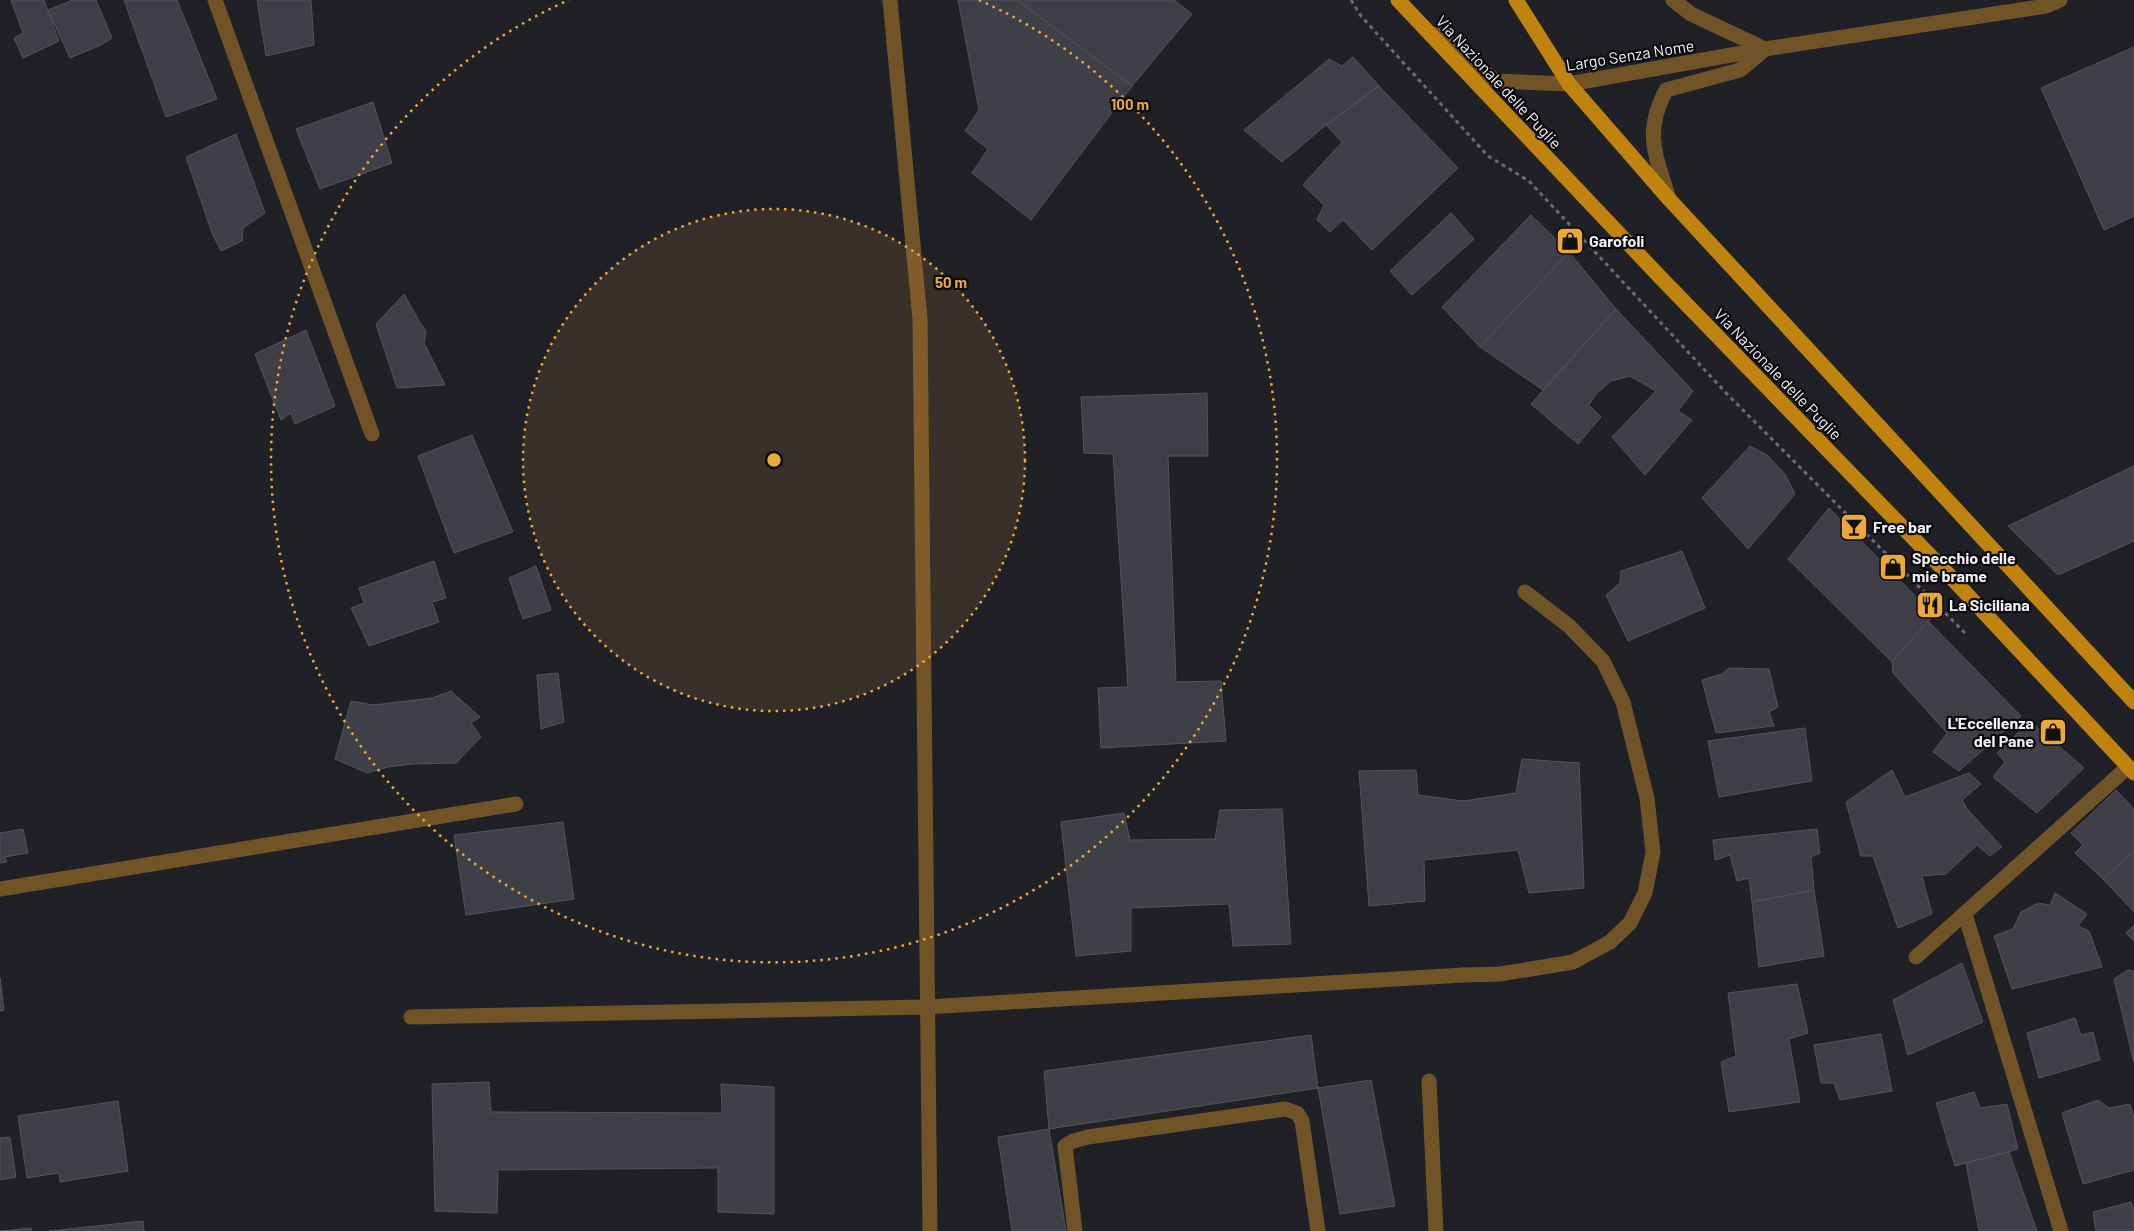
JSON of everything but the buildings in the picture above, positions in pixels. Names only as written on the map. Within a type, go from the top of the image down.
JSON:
[{"type":"main road","points":[[1516,0],[1570,84],[1669,199],[2134,702]]},
{"type":"main road","name":"Via Nazionale delle Puglie","points":[[1401,4],[1660,277],[1941,567],[2131,770]]},
{"type":"street","points":[[215,0],[372,434]]},
{"type":"street","points":[[890,0],[920,319],[926,1007],[930,1231]]},
{"type":"street","name":"Largo Senza Nome","points":[[1673,0],[1692,14],[1765,49]]},
{"type":"street","name":"Largo Senza Nome","points":[[1401,4],[1496,82],[1570,84],[1765,49],[2046,6],[2060,0]]},
{"type":"street","points":[[1669,199],[1652,133],[1656,109],[1666,90],[1740,70],[1765,49]]},
{"type":"street","points":[[411,1017],[926,1007],[1500,974],[1573,962],[1610,942],[1630,923],[1645,893],[1653,852],[1647,798],[1623,702],[1603,661],[1569,626],[1525,592]]},
{"type":"street","points":[[1916,957],[2131,770]]},
{"type":"street","points":[[0,889],[516,804]]},
{"type":"street","points":[[1965,914],[2061,1231]]},
{"type":"street","points":[[1429,1081],[1436,1231]]},
{"type":"street","points":[[1076,1231],[1065,1146],[1073,1141],[1088,1137],[1286,1109],[1297,1113],[1302,1121],[1318,1231]]},
{"type":"path","points":[[1351,0],[1361,16],[1488,156],[1529,181],[1728,395],[1969,636]]},
{"type":"place","name":"Garofoli","points":[[1570,241]]},
{"type":"place","name":"Free bar","points":[[1854,527]]},
{"type":"place","name":"Specchio delle mie brame","points":[[1893,567]]},
{"type":"place","name":"La Siciliana","points":[[1930,605]]},
{"type":"place","name":"L'Eccellenza del Pane","points":[[2053,732]]}]
